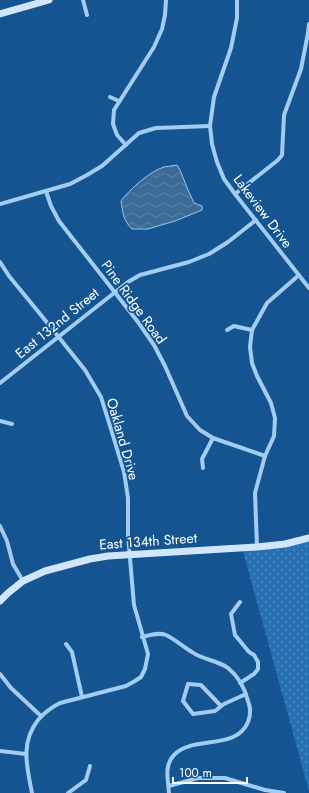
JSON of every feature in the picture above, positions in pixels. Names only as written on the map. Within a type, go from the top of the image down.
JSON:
[{"type":"street","points":[[0,14],[50,0]]},
{"type":"street","points":[[83,0],[87,15]]},
{"type":"street","points":[[126,145],[117,135],[113,124],[114,110],[154,47],[162,28],[166,0]]},
{"type":"street","name":"Lakeview Drive","points":[[237,0],[237,18],[231,48],[214,97],[210,126],[212,144],[224,179],[309,288]]},
{"type":"street","points":[[235,194],[278,160],[282,154],[284,115],[301,69],[309,33],[309,24]]},
{"type":"street","points":[[110,96],[119,101]]},
{"type":"street","points":[[0,204],[70,184],[87,176],[102,166],[139,133],[156,128],[210,126]]},
{"type":"street","name":"Pine Ridge Road","points":[[46,191],[51,206],[59,220],[154,345],[188,416],[200,430],[213,438],[265,456]]},
{"type":"street","name":"East 132nd Street","points":[[0,383],[114,291],[128,282],[140,276],[189,262],[209,254],[228,242],[256,220]]},
{"type":"street","name":"Oakland Drive","points":[[0,262],[9,276],[84,370],[100,397],[124,472],[128,498],[128,535],[132,595],[142,637],[148,654],[145,669],[141,677],[135,681],[126,686],[54,706],[41,716],[33,726],[29,735],[26,754],[32,793]]},
{"type":"street","points":[[257,547],[255,493],[265,456],[274,436],[275,418],[271,403],[252,363],[250,347],[252,330],[267,303],[299,275]]},
{"type":"street","points":[[227,330],[234,326],[252,330]]},
{"type":"street","points":[[0,421],[12,424]]},
{"type":"street","points":[[203,468],[202,460],[213,438]]},
{"type":"street","points":[[0,526],[7,541],[14,564],[23,581]]},
{"type":"street","name":"East 134th Street","points":[[0,601],[23,581],[45,571],[90,559],[130,554],[257,547],[285,544],[309,538]]},
{"type":"street","points":[[240,602],[231,614],[235,635],[249,652],[254,655],[258,662],[258,669],[254,674],[240,683]]},
{"type":"street","points":[[142,637],[156,634],[166,635],[196,655],[220,663],[228,668],[235,674],[246,694],[250,706],[250,716],[245,728],[236,737],[186,748],[174,755],[169,762],[167,770],[169,793]]},
{"type":"street","points":[[66,644],[72,652],[82,697]]},
{"type":"street","points":[[0,674],[11,688],[41,716]]},
{"type":"street","points":[[221,706],[201,685],[188,684],[183,701],[193,714],[215,711],[221,706],[246,694]]},
{"type":"street","points":[[0,751],[26,754]]},
{"type":"street","points":[[68,793],[86,780],[90,766]]},
{"type":"street","points":[[169,786],[198,778],[226,778],[265,791],[284,793]]},
{"type":"shaded area","points":[[309,538],[309,791],[242,548]]},
{"type":"water","points":[[177,165],[194,203],[202,206],[202,210],[175,221],[148,229],[132,229],[125,219],[121,201],[134,186],[152,172],[164,167]]}]
